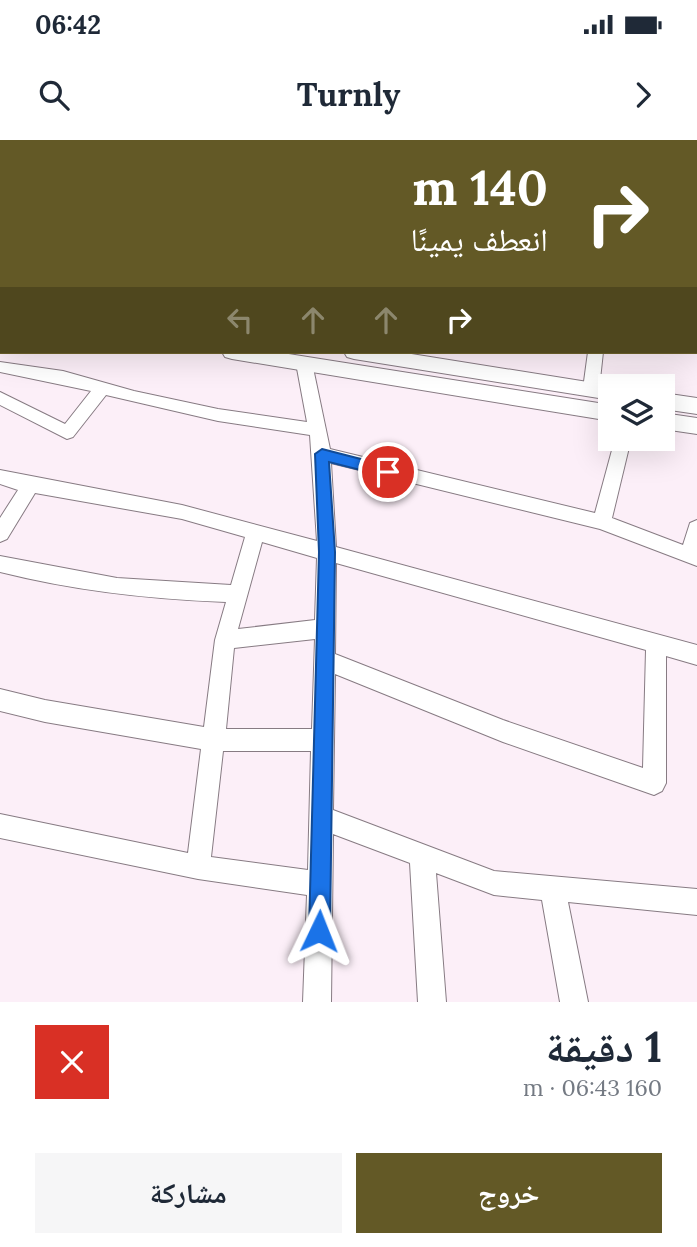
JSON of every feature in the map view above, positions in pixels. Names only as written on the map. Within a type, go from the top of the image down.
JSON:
[{"type":"main road","points":[[245,354],[598,410]]},
{"type":"main road","points":[[367,354],[598,391]]},
{"type":"main road","points":[[675,403],[697,406]]},
{"type":"main road","points":[[675,423],[697,426]]},
{"type":"street","points":[[592,354],[598,379]]},
{"type":"street","points":[[304,363],[322,454],[327,552],[317,1002]]},
{"type":"street","points":[[0,367],[63,377],[218,415],[317,430]]},
{"type":"street","points":[[0,398],[67,433],[102,388]]},
{"type":"street","points":[[602,522],[620,451]]},
{"type":"street","points":[[322,454],[432,483],[602,522],[694,557],[697,528]]},
{"type":"street","points":[[0,477],[182,512],[697,655]]},
{"type":"street","points":[[0,534],[31,485]]},
{"type":"street","points":[[198,867],[225,640],[236,594],[256,532]]},
{"type":"street","points":[[0,564],[60,580],[148,590],[236,594]]},
{"type":"street","points":[[225,640],[326,628]]},
{"type":"street","points":[[325,660],[503,731],[654,783],[656,644]]},
{"type":"street","points":[[0,700],[45,711],[213,740],[324,740]]},
{"type":"street","points":[[323,818],[494,883],[697,902]]},
{"type":"street","points":[[0,826],[198,867],[321,884]]},
{"type":"street","points":[[422,856],[432,1002]]},
{"type":"street","points":[[553,890],[574,1002]]},
{"type":"route","points":[[319,931],[327,552],[322,454],[388,472]]}]
